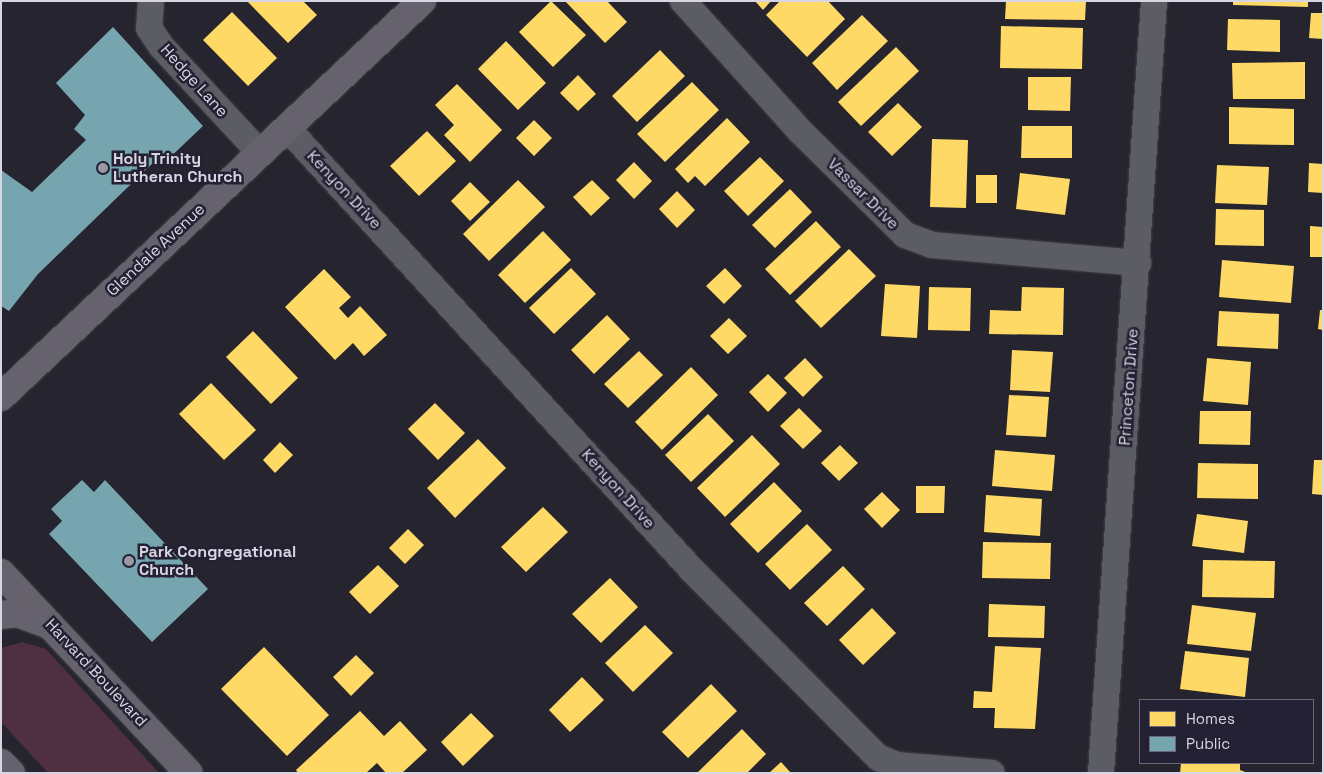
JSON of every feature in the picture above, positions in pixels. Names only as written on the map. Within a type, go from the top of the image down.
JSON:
[{"type":"street","name":"Hedge Lane","points":[[151,1],[149,28],[161,46],[259,152]]},
{"type":"street","name":"Glendale Avenue","points":[[1,397],[259,152],[422,1]]},
{"type":"street","name":"Vassar Drive","points":[[683,1],[800,130],[905,235],[932,245],[1138,263]]},
{"type":"street","name":"Princeton Drive","points":[[1101,773],[1138,263],[1154,1]]},
{"type":"street","name":"Kenyon Drive","points":[[286,128],[692,570],[880,758],[898,765],[992,773]]},
{"type":"street","name":"Harvard Boulevard","points":[[1,573],[189,773]]},
{"type":"street","points":[[1,615],[17,614],[51,625]]},
{"type":"street","points":[[1,763],[10,773]]},
{"type":"shaded area","points":[[22,642],[46,649],[159,773],[48,773],[1,722],[1,648]]},
{"type":"building: Homes","points":[[247,1],[303,1],[317,15],[288,43]]},
{"type":"building: Homes","points":[[551,1],[586,35],[553,67],[519,32]]},
{"type":"building: Homes","points":[[565,1],[607,1],[627,22],[605,43]]},
{"type":"building: Homes","points":[[755,1],[771,1],[763,10]]},
{"type":"building: Homes","points":[[780,1],[828,1],[845,19],[807,57],[766,15]]},
{"type":"building: Homes","points":[[1006,1],[1086,1],[1085,20],[1005,19]]},
{"type":"building: Homes","points":[[1233,1],[1308,1],[1308,7],[1233,5]]},
{"type":"building: Homes","points":[[232,12],[277,58],[248,86],[203,40]]},
{"type":"building: Homes","points":[[1311,13],[1323,13],[1323,39],[1309,38]]},
{"type":"building: Homes","points":[[862,15],[888,41],[837,90],[812,63]]},
{"type":"building: Homes","points":[[1228,19],[1280,20],[1280,52],[1227,50]]},
{"type":"building: Homes","points":[[1001,26],[1083,28],[1082,69],[1000,68]]},
{"type":"building: Homes","points":[[506,41],[546,83],[518,110],[478,69]]},
{"type":"building: Homes","points":[[896,47],[919,71],[861,126],[838,102]]},
{"type":"building: Homes","points":[[660,50],[685,76],[637,122],[612,96]]},
{"type":"building: Homes","points":[[1305,62],[1305,99],[1233,99],[1232,63]]},
{"type":"building: Homes","points":[[578,75],[596,94],[578,111],[560,93]]},
{"type":"building: Homes","points":[[1028,77],[1071,77],[1070,111],[1028,110]]},
{"type":"building: Homes","points":[[692,82],[719,110],[665,162],[637,134]]},
{"type":"building: Homes","points":[[457,84],[502,130],[470,162],[444,135],[454,125],[435,105]]},
{"type":"building: Homes","points":[[898,103],[922,127],[892,156],[868,132]]},
{"type":"building: Homes","points":[[1229,107],[1294,109],[1294,145],[1229,144]]},
{"type":"building: Homes","points":[[727,118],[750,142],[705,186],[695,176],[688,183],[675,169]]},
{"type":"building: Homes","points":[[534,120],[552,138],[534,156],[516,138]]},
{"type":"building: Homes","points":[[1022,126],[1072,126],[1072,158],[1021,158]]},
{"type":"building: Homes","points":[[427,131],[456,161],[419,196],[390,166]]},
{"type":"building: Homes","points":[[932,139],[968,140],[966,208],[930,207]]},
{"type":"building: Homes","points":[[760,157],[784,181],[748,216],[724,191]]},
{"type":"building: Homes","points":[[634,162],[652,181],[634,199],[616,180]]},
{"type":"building: Homes","points":[[1309,163],[1323,164],[1323,193],[1308,192]]},
{"type":"building: Homes","points":[[1217,165],[1269,167],[1267,205],[1215,203]]},
{"type":"building: Homes","points":[[1020,173],[1070,179],[1065,215],[1016,209]]},
{"type":"building: Homes","points":[[976,175],[997,175],[997,203],[976,203]]},
{"type":"building: Homes","points":[[518,180],[545,207],[489,261],[463,234]]},
{"type":"building: Homes","points":[[592,180],[610,198],[591,216],[573,197]]},
{"type":"building: Homes","points":[[470,182],[490,202],[470,221],[451,201]]},
{"type":"building: Homes","points":[[790,189],[812,212],[775,248],[752,225]]},
{"type":"building: Homes","points":[[677,191],[695,210],[677,228],[659,209]]},
{"type":"building: Homes","points":[[1216,209],[1264,210],[1264,246],[1215,245]]},
{"type":"building: Homes","points":[[816,221],[841,247],[790,295],[765,269]]},
{"type":"building: Homes","points":[[1310,226],[1323,227],[1323,257],[1310,257]]},
{"type":"building: Homes","points":[[543,231],[571,260],[525,303],[498,275]]},
{"type":"building: Homes","points":[[849,249],[876,276],[821,328],[795,301]]},
{"type":"building: Homes","points":[[1222,260],[1294,266],[1291,303],[1219,297]]},
{"type":"building: Homes","points":[[571,268],[596,294],[554,334],[529,308]]},
{"type":"building: Homes","points":[[725,268],[742,286],[724,304],[706,286]]},
{"type":"building: Homes","points":[[324,269],[351,297],[339,308],[348,318],[360,306],[387,335],[364,356],[353,343],[335,360],[285,307]]},
{"type":"building: Homes","points":[[885,284],[920,286],[917,338],[881,336]]},
{"type":"building: Homes","points":[[929,287],[971,288],[970,331],[928,330]]},
{"type":"building: Homes","points":[[1022,287],[1064,288],[1063,335],[989,334],[990,310],[1021,311]]},
{"type":"building: Homes","points":[[1320,310],[1323,310],[1323,330],[1318,329]]},
{"type":"building: Homes","points":[[1219,311],[1279,314],[1278,349],[1217,346]]},
{"type":"building: Homes","points":[[607,315],[630,339],[594,374],[571,350]]},
{"type":"building: Homes","points":[[729,318],[747,336],[728,354],[710,336]]},
{"type":"building: Homes","points":[[253,331],[298,378],[271,404],[226,357]]},
{"type":"building: Homes","points":[[1012,350],[1053,352],[1050,392],[1010,390]]},
{"type":"building: Homes","points":[[639,351],[663,375],[628,408],[604,384]]},
{"type":"building: Homes","points":[[805,358],[823,377],[803,397],[784,378]]},
{"type":"building: Homes","points":[[1207,358],[1251,362],[1248,405],[1203,401]]},
{"type":"building: Homes","points":[[691,367],[718,395],[662,450],[635,422]]},
{"type":"building: Homes","points":[[768,374],[787,393],[768,412],[749,392]]},
{"type":"building: Homes","points":[[211,383],[256,430],[224,460],[179,414]]},
{"type":"building: Homes","points":[[1009,395],[1049,397],[1046,437],[1006,435]]},
{"type":"building: Homes","points":[[435,403],[465,433],[438,460],[408,429]]},
{"type":"building: Homes","points":[[799,408],[822,431],[803,449],[780,426]]},
{"type":"building: Homes","points":[[1200,411],[1251,411],[1250,445],[1199,444]]},
{"type":"building: Homes","points":[[708,414],[734,441],[691,482],[665,455]]},
{"type":"building: Homes","points":[[752,435],[780,464],[725,517],[697,488]]},
{"type":"building: Homes","points":[[478,439],[506,468],[455,518],[427,488]]},
{"type":"building: Homes","points":[[280,442],[293,455],[275,473],[263,460]]},
{"type":"building: Homes","points":[[840,445],[858,463],[839,481],[821,463]]},
{"type":"building: Homes","points":[[995,450],[1055,455],[1052,491],[992,486]]},
{"type":"building: Homes","points":[[1314,460],[1323,460],[1323,495],[1312,494]]},
{"type":"building: Homes","points":[[1198,463],[1258,464],[1258,499],[1197,498]]},
{"type":"building: Homes","points":[[774,482],[802,511],[758,553],[730,524]]},
{"type":"building: Homes","points":[[916,486],[945,486],[944,513],[916,513]]},
{"type":"building: Homes","points":[[882,492],[900,510],[882,528],[864,509]]},
{"type":"building: Homes","points":[[986,495],[1042,499],[1040,536],[984,532]]},
{"type":"building: Homes","points":[[543,507],[568,532],[526,572],[501,547]]},
{"type":"building: Homes","points":[[1197,514],[1248,521],[1244,553],[1192,546]]},
{"type":"building: Homes","points":[[807,524],[832,550],[790,590],[765,564]]},
{"type":"building: Homes","points":[[408,529],[424,545],[405,564],[389,548]]},
{"type":"building: Homes","points":[[983,542],[1051,543],[1050,579],[982,578]]},
{"type":"building: Homes","points":[[1203,560],[1275,561],[1274,598],[1202,597]]},
{"type":"building: Homes","points":[[378,565],[399,586],[370,614],[349,592]]},
{"type":"building: Homes","points":[[843,566],[865,589],[827,626],[804,603]]},
{"type":"building: Homes","points":[[610,578],[638,607],[601,643],[572,614]]},
{"type":"building: Homes","points":[[989,604],[1045,606],[1044,638],[988,637]]},
{"type":"building: Homes","points":[[1192,605],[1256,613],[1251,651],[1187,644]]},
{"type":"building: Homes","points":[[872,608],[896,633],[863,665],[839,640]]},
{"type":"building: Homes","points":[[645,625],[673,653],[633,692],[605,663]]},
{"type":"building: Homes","points":[[995,646],[1041,648],[1035,729],[994,728],[995,708],[973,708],[974,691],[992,692]]},
{"type":"building: Homes","points":[[264,647],[329,715],[287,756],[221,689]]},
{"type":"building: Homes","points":[[1185,651],[1249,658],[1245,697],[1180,689]]},
{"type":"building: Homes","points":[[356,655],[374,673],[351,696],[333,677]]},
{"type":"building: Homes","points":[[582,677],[604,700],[570,732],[549,710]]},
{"type":"building: Homes","points":[[711,684],[737,711],[688,758],[662,732]]},
{"type":"building: Homes","points":[[360,711],[384,736],[400,721],[427,750],[402,773],[386,773],[377,763],[366,773],[298,773],[296,770]]},
{"type":"building: Homes","points":[[471,713],[494,736],[463,766],[441,742]]},
{"type":"building: Homes","points":[[742,729],[766,754],[747,773],[697,773]]},
{"type":"building: Homes","points":[[781,762],[791,773],[769,773]]},
{"type":"building: Homes","points":[[1181,764],[1240,764],[1240,770],[1248,773],[1180,773]]},
{"type":"building: Public","name":"Holy Trinity Lutheran Church","points":[[113,27],[203,126],[162,165],[157,159],[38,274],[9,311],[1,306],[1,170],[32,192],[86,140],[74,129],[85,115],[56,83]]},
{"type":"building: Public","name":"Park Congregational Church","points":[[82,480],[94,492],[105,480],[208,589],[152,642],[49,534],[62,521],[51,509]]},
{"type":"place","name":"Holy Trinity Lutheran Church","points":[[103,168]]},
{"type":"place","name":"Park Congregational Church","points":[[129,561]]}]
